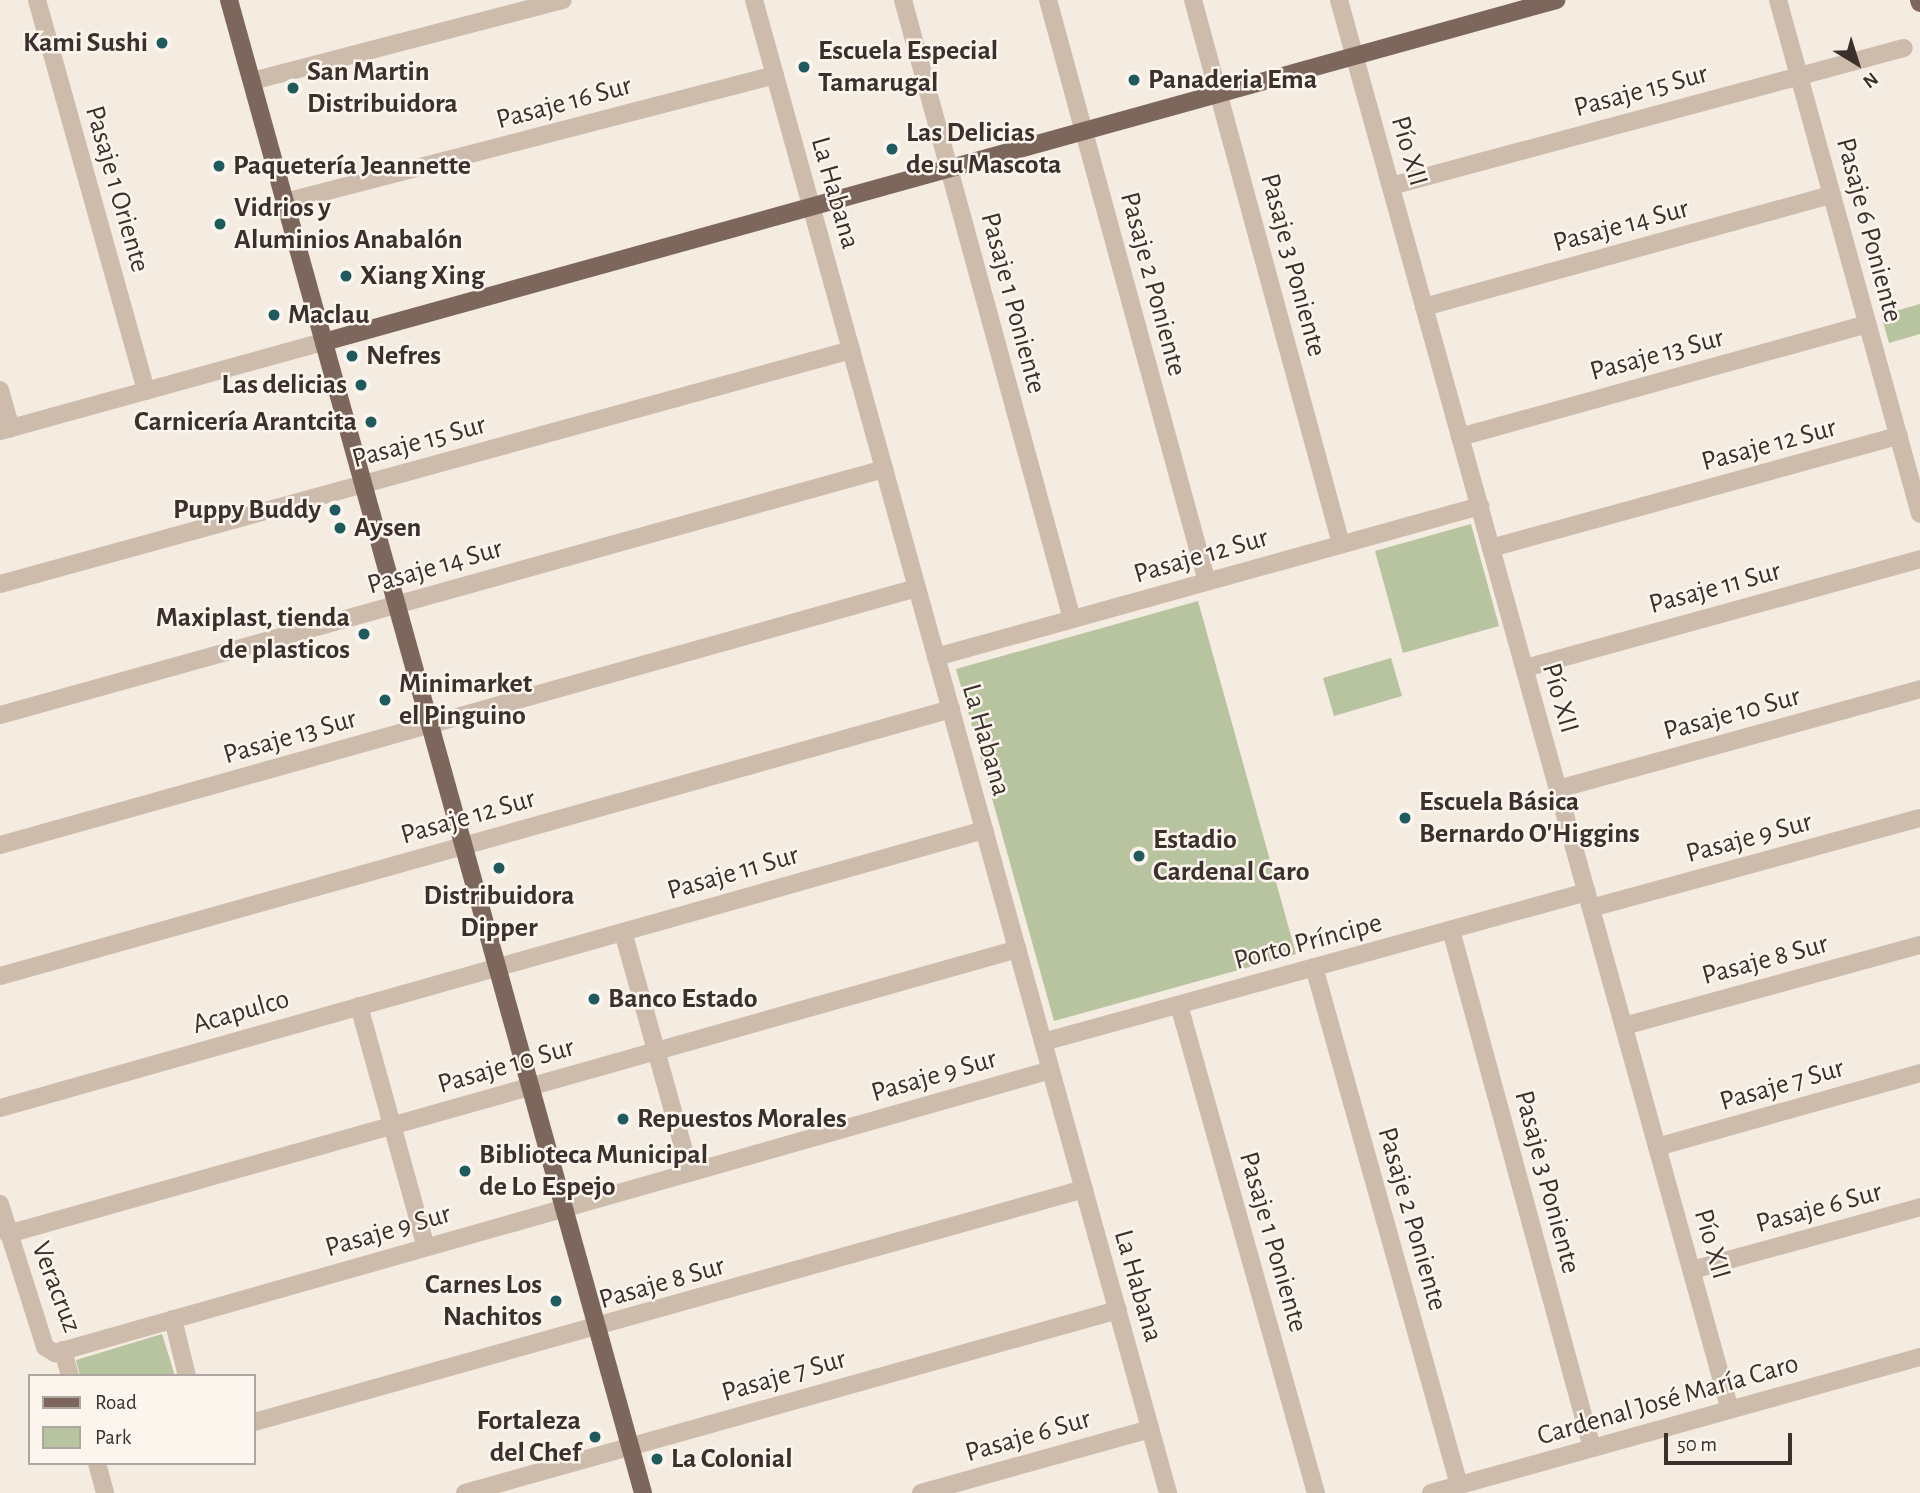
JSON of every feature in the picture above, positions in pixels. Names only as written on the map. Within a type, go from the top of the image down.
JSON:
[{"type":"main road","points":[[229,0],[643,1493]]},
{"type":"main road","points":[[324,342],[1556,0]]},
{"type":"street","name":"Pasaje 1 Oriente","points":[[37,0],[146,391]]},
{"type":"street","points":[[252,81],[563,0]]},
{"type":"street","name":"La Habana","points":[[754,0],[1168,1493]]},
{"type":"street","name":"Pasaje 1 Poniente","points":[[903,0],[1072,619]]},
{"type":"street","name":"Pasaje 2 Poniente","points":[[1048,0],[1207,582]]},
{"type":"street","name":"Pasaje 3 Poniente","points":[[1193,0],[1341,544]]},
{"type":"street","name":"Pío XII","points":[[1339,0],[1730,1410]]},
{"type":"street","name":"Pasaje 6 Poniente","points":[[1778,0],[1920,514]]},
{"type":"street","name":"Pasaje 15 Sur","points":[[1391,186],[1904,48]]},
{"type":"street","name":"Pasaje 16 Sur","points":[[285,202],[775,75]]},
{"type":"street","name":"Pasaje 14 Sur","points":[[1424,307],[1832,195]]},
{"type":"street","name":"Pasaje 13 Sur","points":[[1460,437],[1867,324]]},
{"type":"street","points":[[0,390],[5,430],[324,342]]},
{"type":"street","name":"Pasaje 15 Sur","points":[[0,584],[851,350]]},
{"type":"street","name":"Pasaje 12 Sur","points":[[1491,548],[1899,436]]},
{"type":"street","name":"Pasaje 14 Sur","points":[[0,715],[884,469]]},
{"type":"street","name":"Pasaje 12 Sur","points":[[936,657],[1480,506]]},
{"type":"street","name":"Pasaje 11 Sur","points":[[1525,668],[1920,559]]},
{"type":"street","name":"Pasaje 13 Sur","points":[[0,845],[917,588]]},
{"type":"street","name":"Pasaje 10 Sur","points":[[1558,789],[1920,689]]},
{"type":"street","name":"Pasaje 12 Sur","points":[[0,976],[951,709]]},
{"type":"street","name":"Pasaje 9 Sur","points":[[1589,900],[1920,818]]},
{"type":"street","name":"Pasaje 11 Sur","points":[[497,967],[984,830]]},
{"type":"street","name":"Porto Príncipe","points":[[1043,1042],[1451,930],[1589,900]]},
{"type":"street","name":"Pasaje 3 Poniente","points":[[1451,930],[1592,1448]]},
{"type":"street","points":[[623,932],[690,1172]]},
{"type":"street","name":"Pasaje 8 Sur","points":[[1624,1026],[1920,945]]},
{"type":"street","name":"Pasaje 10 Sur","points":[[8,1234],[1017,949]]},
{"type":"street","name":"Acapulco","points":[[0,1108],[497,967]]},
{"type":"street","name":"Pasaje 2 Poniente","points":[[1314,967],[1459,1485]]},
{"type":"street","name":"Pasaje 1 Poniente","points":[[1179,1004],[1316,1493]]},
{"type":"street","points":[[359,1006],[426,1247]]},
{"type":"street","name":"Pasaje 9 Sur","points":[[63,1350],[1051,1070]]},
{"type":"street","name":"Pasaje 7 Sur","points":[[1657,1147],[1920,1073]]},
{"type":"street","name":"Pasaje 8 Sur","points":[[256,1421],[597,1329],[1084,1189]]},
{"type":"street","name":"Veracruz","points":[[0,1204],[45,1347],[55,1353],[63,1350],[70,1374]]},
{"type":"street","name":"Pasaje 6 Sur","points":[[1692,1270],[1920,1207]]},
{"type":"street","name":"Pasaje 7 Sur","points":[[465,1493],[1118,1310]]},
{"type":"street","points":[[173,1319],[187,1374]]},
{"type":"street","name":"Cardenal José María Caro","points":[[1431,1493],[1920,1357]]},
{"type":"street","name":"Pasaje 6 Sur","points":[[920,1493],[1150,1429]]},
{"type":"street","points":[[101,1465],[105,1493]]},
{"type":"green space","points":[[1920,304],[1920,334],[1889,343],[1881,315]]},
{"type":"green space","points":[[1471,524],[1499,626],[1403,653],[1375,551]]},
{"type":"green space","name":"Estadio Cardenal Caro","points":[[1198,601],[1296,954],[1054,1021],[956,669]]},
{"type":"green space","points":[[1391,658],[1402,696],[1334,716],[1323,678]]},
{"type":"green space","points":[[162,1334],[174,1374],[80,1374],[76,1360]]},
{"type":"place","name":"Kami Sushi","points":[[162,43]]},
{"type":"place","name":"Escuela Especial Tamarugal","points":[[804,67]]},
{"type":"place","name":"Panaderia Ema","points":[[1134,80]]},
{"type":"place","name":"San Martin Distribuidora","points":[[293,88]]},
{"type":"place","name":"Las Delicias de su Mascota","points":[[892,149]]},
{"type":"place","name":"Paquetería Jeannette","points":[[219,166]]},
{"type":"place","name":"Vidrios y Aluminios Anabalón","points":[[220,224]]},
{"type":"place","name":"Xiang Xing","points":[[346,276]]},
{"type":"place","name":"Maclau","points":[[274,315]]},
{"type":"place","name":"Nefres","points":[[352,356]]},
{"type":"place","name":"Las delicias","points":[[361,385]]},
{"type":"place","name":"Carnicería Arantcita","points":[[371,422]]},
{"type":"place","name":"Puppy Buddy","points":[[335,510]]},
{"type":"place","name":"Aysen","points":[[340,528]]},
{"type":"place","name":"Maxiplast, tienda de plasticos","points":[[364,634]]},
{"type":"place","name":"Minimarket el Pinguino","points":[[385,700]]},
{"type":"place","name":"Escuela Básica Bernardo O'Higgins","points":[[1405,818]]},
{"type":"place","name":"Estadio Cardenal Caro","points":[[1139,856]]},
{"type":"place","name":"Distribuidora Dipper","points":[[499,868]]},
{"type":"place","name":"Banco Estado","points":[[594,999]]},
{"type":"place","name":"Repuestos Morales","points":[[623,1119]]},
{"type":"place","name":"Biblioteca Municipal de Lo Espejo","points":[[465,1171]]},
{"type":"place","name":"Carnes Los Nachitos","points":[[556,1301]]},
{"type":"place","name":"Fortaleza del Chef","points":[[595,1437]]},
{"type":"place","name":"La Colonial","points":[[657,1459]]}]
